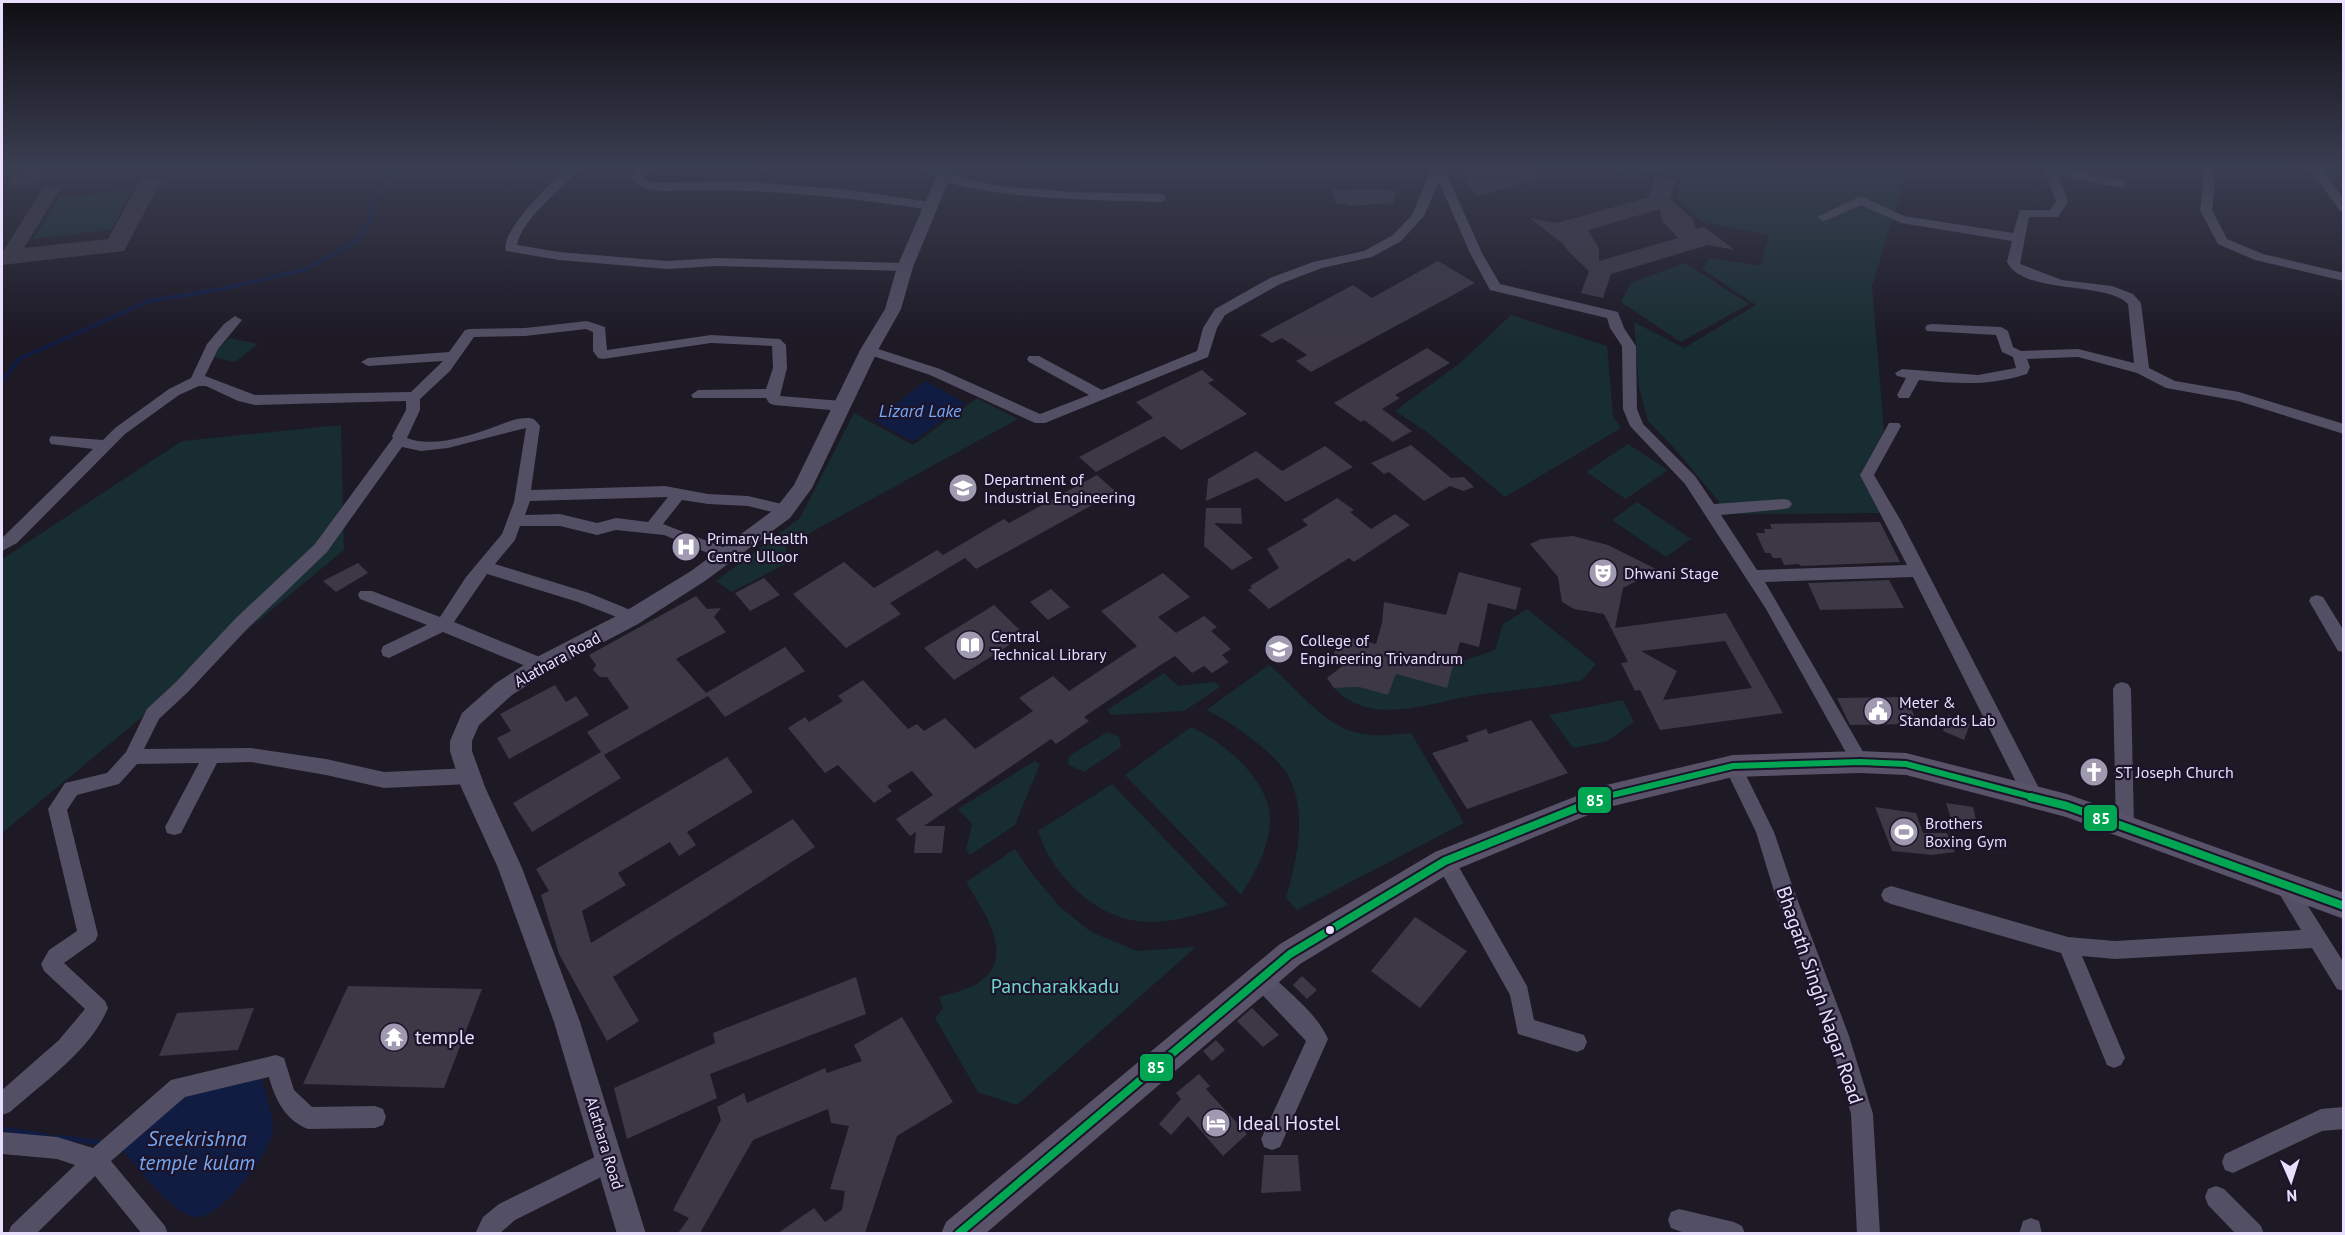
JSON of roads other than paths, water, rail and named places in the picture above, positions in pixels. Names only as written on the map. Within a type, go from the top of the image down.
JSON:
[{"type":"main road","points":[[958,1233],[1290,954],[1445,861],[1602,797],[1733,766],[1860,762],[1906,764],[2035,800],[2067,806],[2343,906]]},
{"type":"street","points":[[521,226],[511,241],[510,248],[559,256],[667,265],[717,262],[905,267]]},
{"type":"street","name":"Alathara Road","points":[[632,1233],[567,1022],[510,868],[470,776],[461,751],[461,741],[470,719],[504,689],[541,665],[632,617],[727,555],[785,510],[802,488],[869,350],[893,309],[905,267],[923,226]]},
{"type":"street","points":[[869,350],[935,372],[1040,420],[1203,354],[1210,328],[1220,312],[1275,281],[1318,265],[1368,254],[1397,238],[1409,226]]},
{"type":"street","points":[[1464,226],[1495,287],[1613,315],[1629,346],[1629,409],[1636,426],[1682,469],[1710,510],[1772,605],[1860,762]]},
{"type":"street","points":[[1942,226],[2019,238]]},
{"type":"street","points":[[2021,226],[2013,262],[2016,267],[2055,282],[2104,289],[2130,297],[2134,303],[2142,370]]},
{"type":"street","points":[[2214,226],[2222,241],[2259,257],[2343,277]]},
{"type":"street","points":[[1994,317],[2008,351],[2019,355],[2078,352],[2142,370],[2172,385],[2239,397],[2343,429]]},
{"type":"street","points":[[197,381],[201,365],[218,336],[235,320]]},
{"type":"street","points":[[2,1104],[71,1042],[88,1024],[98,1008],[51,964],[56,957],[88,935],[57,809],[71,789],[113,779],[134,755],[136,745],[153,714],[182,687],[242,623],[321,548],[400,439],[413,410],[413,398],[426,383],[445,368],[470,333],[525,332],[587,325],[600,330],[600,351],[603,355],[711,339],[771,341],[779,345],[780,349],[780,368],[772,393],[774,400],[784,403],[842,406]]},
{"type":"street","points":[[1932,328],[2001,332]]},
{"type":"street","points":[[1904,395],[1908,374],[1976,380],[2001,377],[2022,371],[2019,355]]},
{"type":"street","points":[[368,362],[454,356]]},
{"type":"street","points":[[1034,359],[1103,396]]},
{"type":"street","points":[[2,545],[120,431],[174,392],[197,381],[208,381],[243,398],[255,400],[325,400],[401,395],[413,398]]},
{"type":"street","points":[[698,395],[772,393]]},
{"type":"street","points":[[389,651],[443,625],[509,536],[523,496],[532,423],[515,424],[496,432],[420,447],[405,444],[400,439]]},
{"type":"street","points":[[1894,426],[1867,475],[1893,520],[2035,800]]},
{"type":"street","points":[[56,440],[106,445]]},
{"type":"street","points":[[523,496],[665,491],[708,499],[748,501],[785,510]]},
{"type":"street","points":[[652,528],[678,494]]},
{"type":"street","points":[[1710,510],[1784,504]]},
{"type":"street","points":[[514,521],[561,520],[597,529],[616,524],[666,530],[727,555]]},
{"type":"street","points":[[484,567],[583,597],[632,617]]},
{"type":"street","points":[[1753,576],[1918,571]]},
{"type":"street","points":[[366,595],[541,665]]},
{"type":"street","points":[[2317,601],[2343,646]]},
{"type":"street","points":[[2122,689],[2125,827]]},
{"type":"street","points":[[134,755],[139,757],[250,755],[326,767],[384,780],[470,776]]},
{"type":"street","points":[[174,827],[212,756]]},
{"type":"street","name":"Bhagath Singh Nagar Road","points":[[1733,766],[1765,832],[1783,888],[1839,1036],[1862,1114],[1869,1233]]},
{"type":"street","points":[[1445,861],[1520,993],[1525,1027],[1577,1042]]},
{"type":"street","points":[[2284,885],[2343,982]]},
{"type":"street","points":[[1891,895],[2068,946],[2115,950],[2318,938]]},
{"type":"street","points":[[2068,946],[2114,1058]]},
{"type":"street","points":[[1260,978],[1318,1039],[1272,1139]]},
{"type":"street","points":[[19,1233],[96,1160],[179,1088],[276,1065],[285,1096],[308,1118],[375,1117]]},
{"type":"street","points":[[2233,1162],[2321,1120],[2343,1118]]},
{"type":"street","points":[[2,1143],[57,1148],[96,1160],[157,1233]]},
{"type":"street","points":[[486,1233],[491,1225],[507,1212],[611,1160]]},
{"type":"street","points":[[2216,1197],[2253,1233]]},
{"type":"street","points":[[1679,1220],[1734,1233]]},
{"type":"water","name":"Lizard Lake","points":[[926,381],[965,403],[913,442],[874,420]]},
{"type":"water","name":"Sreekrishna temple kulam","points":[[260,1072],[273,1126],[270,1142],[263,1155],[230,1197],[206,1215],[196,1217],[176,1208],[154,1188],[119,1146],[175,1099]]},
{"type":"waterway","points":[[2,381],[19,359],[149,301],[222,289],[307,269],[353,243],[368,226]]},
{"type":"waterway","points":[[2,1129],[46,1136]]},
{"type":"waterway","points":[[54,1137],[98,1142]]},
{"type":"place","name":"Department of Industrial Engineering","points":[[963,488]]},
{"type":"place","name":"Primary Health Centre Ulloor","points":[[686,547]]},
{"type":"place","name":"Dhwani Stage","points":[[1603,573]]},
{"type":"place","name":"Central Technical Library","points":[[970,645]]},
{"type":"place","name":"College of Engineering Trivandrum","points":[[1279,649]]},
{"type":"place","name":"Meter & Standards Lab","points":[[1878,711]]},
{"type":"place","name":"ST Joseph Church","points":[[2094,772]]},
{"type":"place","name":"Brothers Boxing Gym","points":[[1904,832]]},
{"type":"place","name":"temple","points":[[394,1037]]},
{"type":"place","name":"Ideal Hostel","points":[[1216,1123]]},
{"type":"park label","name":"Pancharakkadu","points":[[1055,986]]}]
